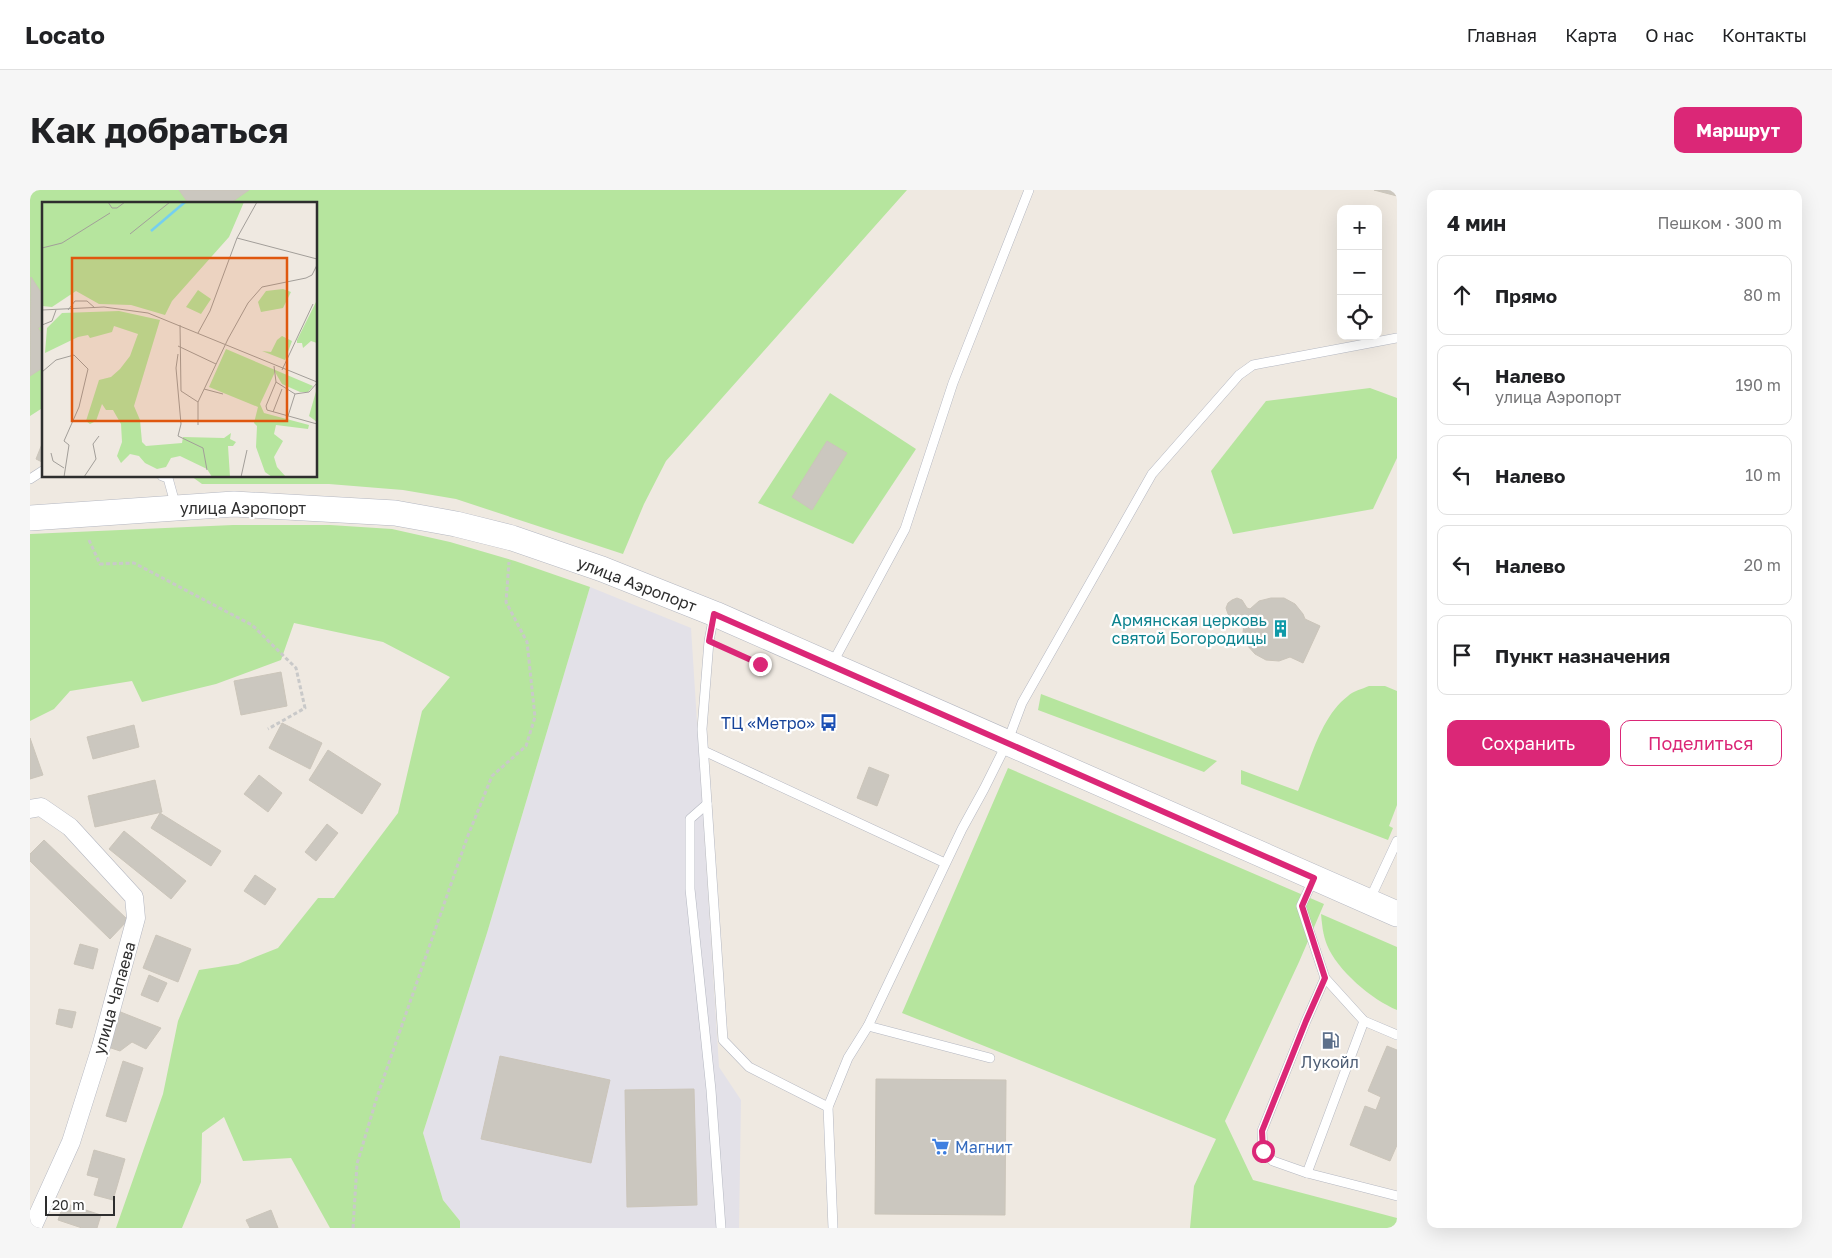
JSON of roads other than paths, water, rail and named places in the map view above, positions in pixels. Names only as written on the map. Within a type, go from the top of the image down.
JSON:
[{"type":"main road","name":"улица Аэропорт","points":[[30,518],[234,504],[395,513],[456,524],[512,538],[602,569],[714,614],[1397,914]]},
{"type":"street","name":"улица Чапаева","points":[[30,809],[41,807],[70,827],[134,897],[136,918],[101,1047],[71,1142],[32,1228]]},
{"type":"lane","points":[[831,666],[905,529],[953,383],[1029,190]]},
{"type":"lane","points":[[833,1228],[828,1107],[848,1058],[868,1026],[945,863],[1007,743],[1022,703],[1152,474],[1239,375],[1253,365],[1397,338]]},
{"type":"lane","points":[[30,479],[42,471]]},
{"type":"lane","points":[[168,478],[176,507]]},
{"type":"lane","points":[[714,614],[709,641],[702,729],[723,1040],[749,1067],[828,1107]]},
{"type":"lane","points":[[704,751],[945,863]]},
{"type":"lane","points":[[708,804],[690,818],[690,889],[711,1090],[721,1228]]},
{"type":"lane","points":[[1369,902],[1397,841]]},
{"type":"lane","points":[[1314,878],[1302,906],[1325,978],[1364,1021],[1397,1035]]},
{"type":"lane","points":[[1325,978],[1262,1131],[1263,1151],[1273,1161],[1307,1173],[1397,1196]]},
{"type":"lane","points":[[1307,1173],[1364,1021]]},
{"type":"lane","points":[[868,1026],[990,1058]]},
{"type":"place","name":"Армянская церковь святой Богородицы","points":[[1281,629]]},
{"type":"place","name":"ТЦ «Метро»","points":[[829,723]]},
{"type":"place","name":"Лукойл","points":[[1330,1041]]},
{"type":"place","name":"Магнит","points":[[941,1147]]}]
